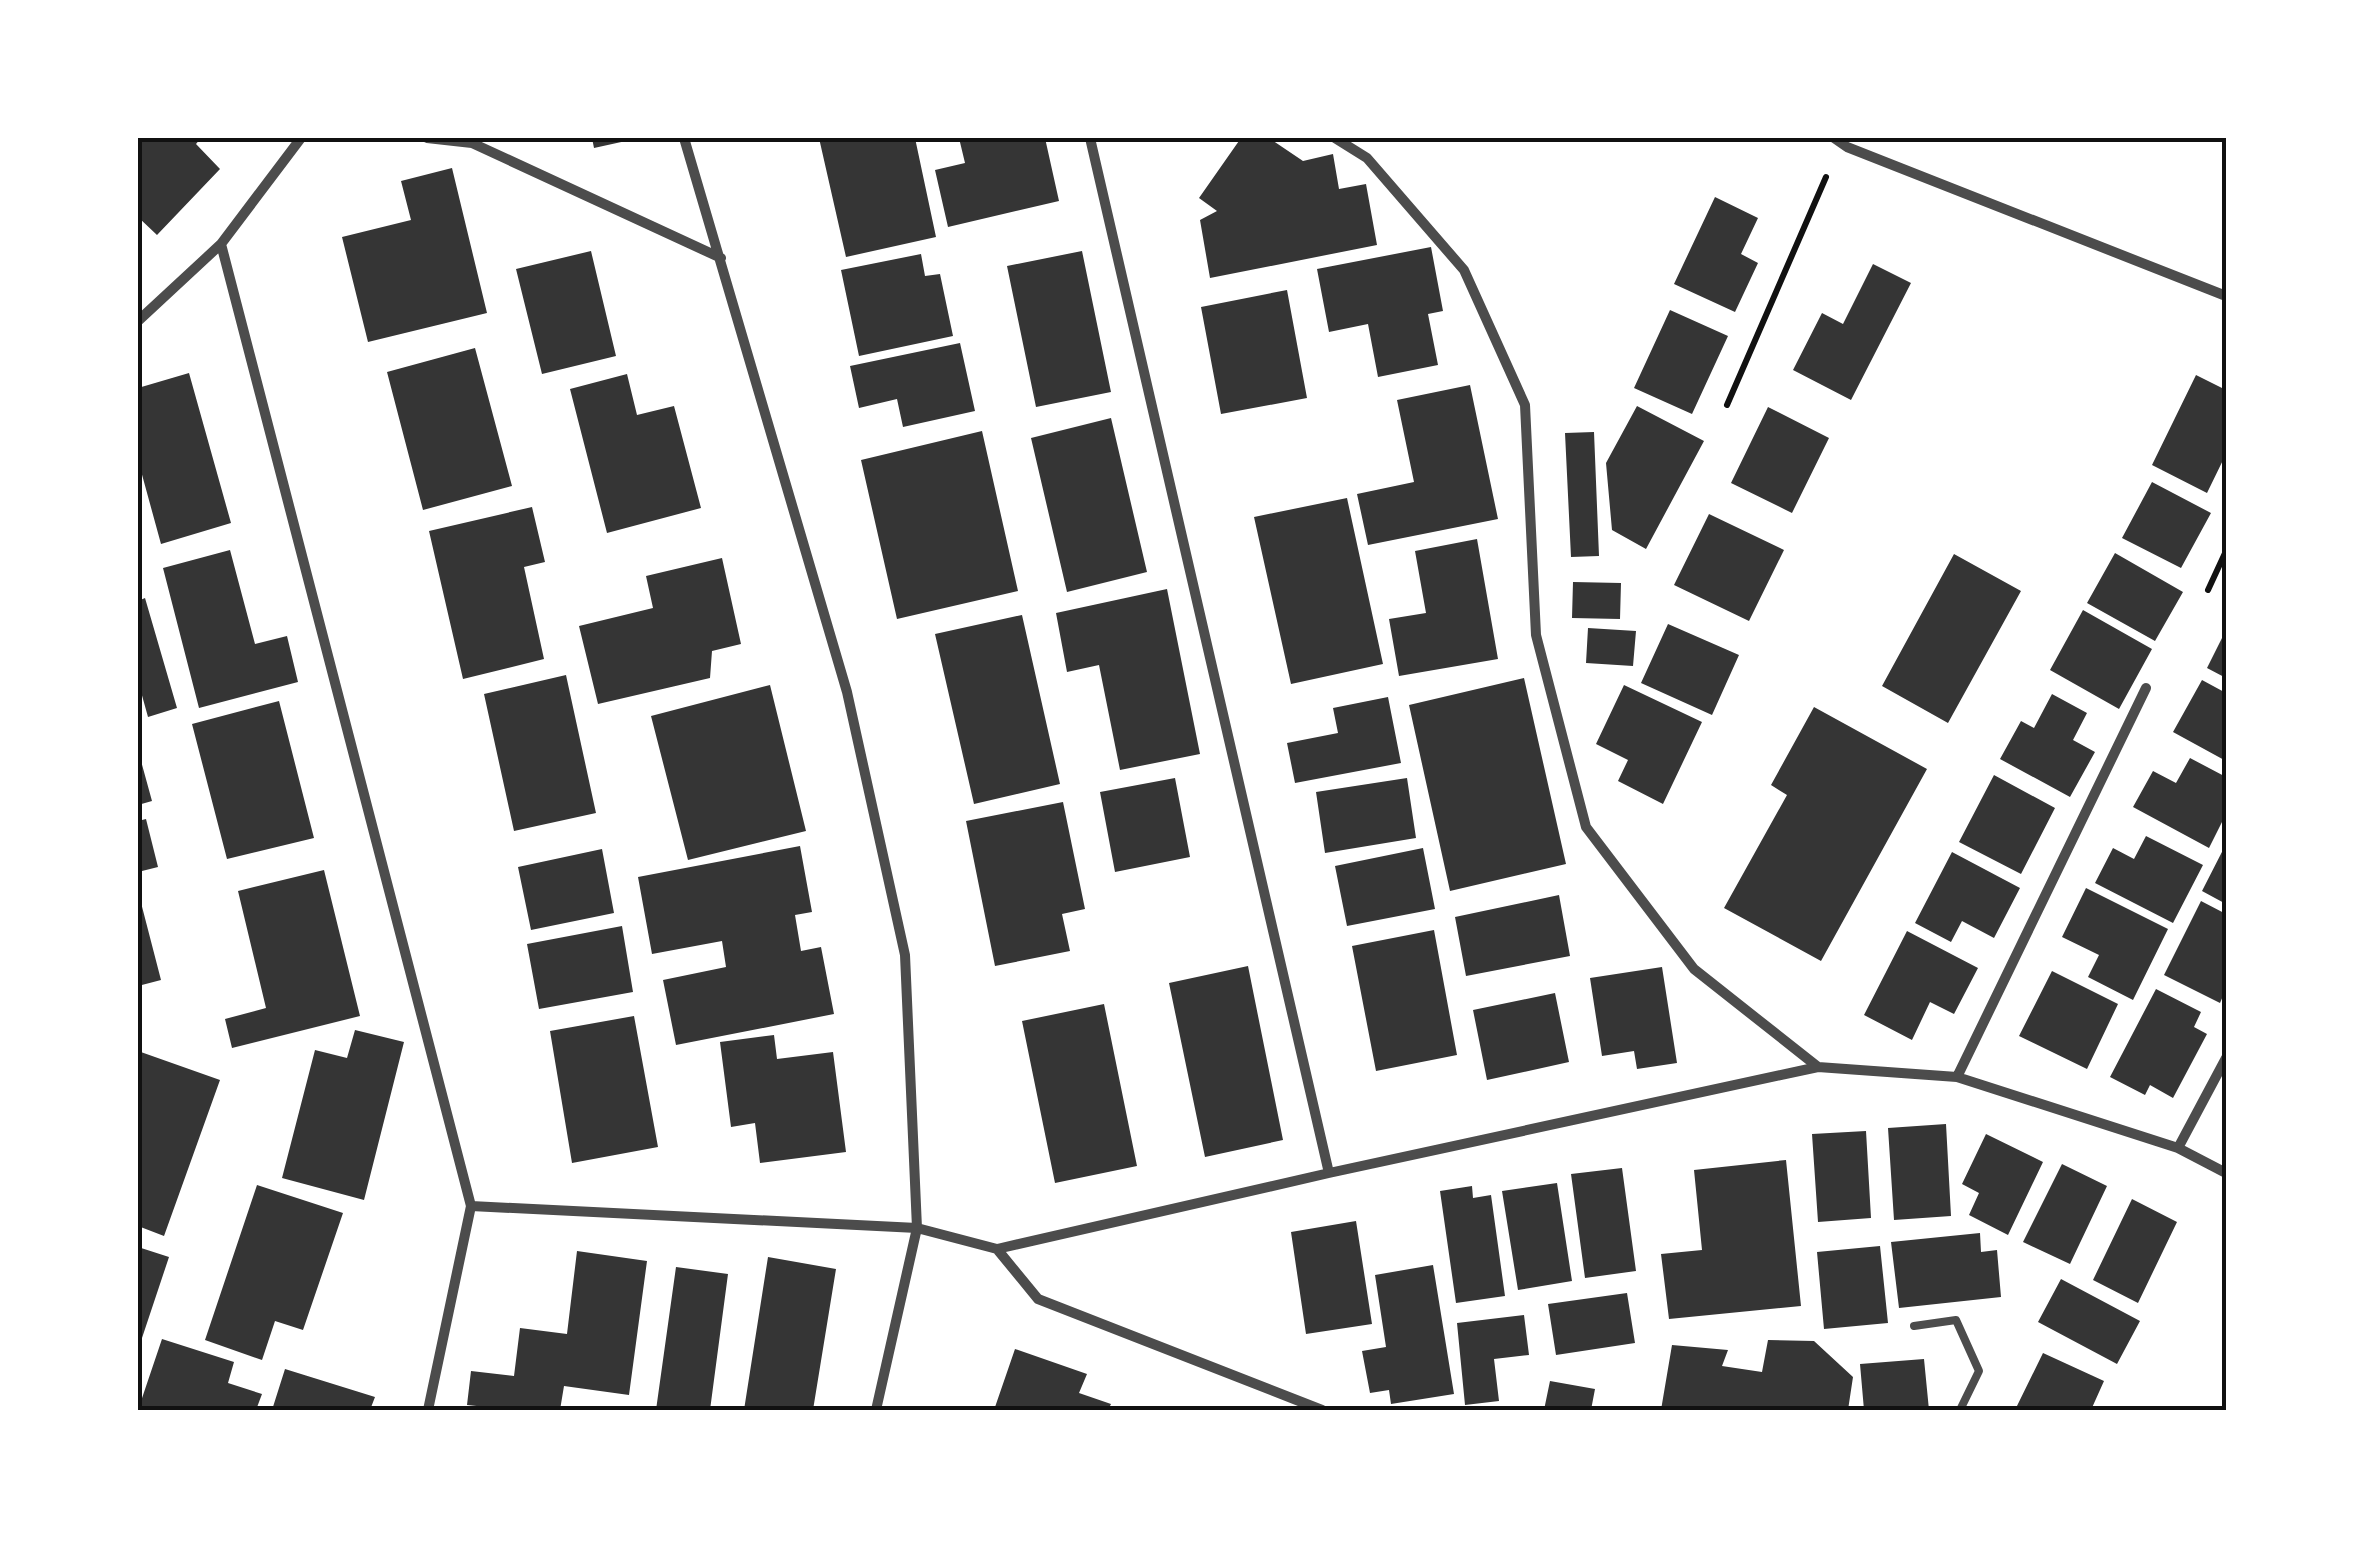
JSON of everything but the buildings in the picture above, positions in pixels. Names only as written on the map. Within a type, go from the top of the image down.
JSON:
[{"type":"street","points":[[138,321],[221,244],[301,138]]},
{"type":"street","points":[[427,138],[472,143],[721,258]]},
{"type":"street","points":[[684,138],[848,692],[905,955],[917,1228],[876,1410]]},
{"type":"street","points":[[1090,138],[1328,1173]]},
{"type":"street","points":[[1335,138],[1368,158],[1464,270],[1526,406],[1536,635],[1586,827],[1694,969],[1818,1067]]},
{"type":"street","points":[[1837,140],[2226,296]]},
{"type":"street","points":[[221,244],[471,1206],[428,1410]]},
{"type":"street","points":[[1957,1076],[2146,688]]},
{"type":"street","points":[[2178,1148],[2226,1058]]},
{"type":"street","points":[[471,1206],[917,1228],[997,1249],[1818,1067],[1957,1076],[2178,1148],[2226,1174]]},
{"type":"street","points":[[997,1249],[1038,1298],[1322,1410]]},
{"type":"lane","points":[[1914,1326],[1956,1320],[1979,1371],[1960,1410]]},
{"type":"path","points":[[1727,405],[1837,140]]},
{"type":"path","points":[[2208,590],[2226,551]]}]
